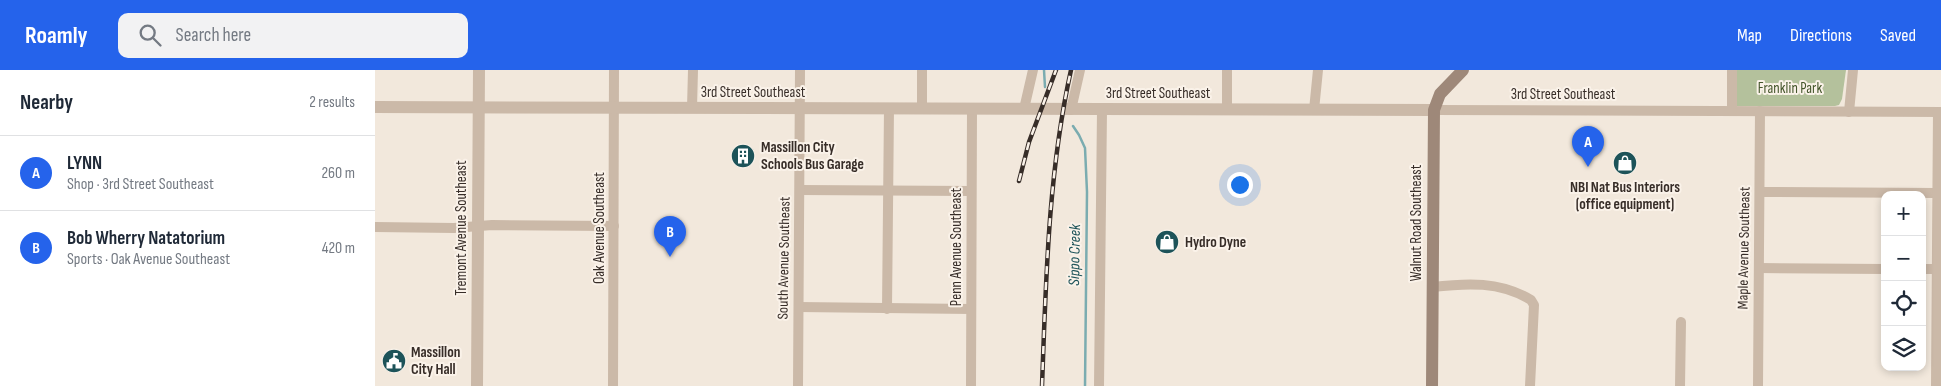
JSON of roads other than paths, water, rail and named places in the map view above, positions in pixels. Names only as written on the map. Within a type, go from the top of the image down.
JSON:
[{"type":"main road","name":"Walnut Road Southeast","points":[[1432,386],[1434,110],[1440,94],[1463,70]]},
{"type":"street","name":"Tremont Avenue Southeast","points":[[477,386],[479,70]]},
{"type":"street","name":"Oak Avenue Southeast","points":[[613,386],[614,70]]},
{"type":"street","points":[[691,108],[693,70]]},
{"type":"street","name":"South Avenue Southeast","points":[[798,386],[801,70]]},
{"type":"street","points":[[922,70],[922,108]]},
{"type":"street","points":[[1024,109],[1033,70]]},
{"type":"street","points":[[1071,110],[1080,70]]},
{"type":"street","points":[[1227,70],[1227,109]]},
{"type":"street","points":[[1315,110],[1318,70]]},
{"type":"street","points":[[1732,70],[1732,111]]},
{"type":"street","points":[[1849,112],[1853,70]]},
{"type":"street","name":"3rd Street Southeast","points":[[375,107],[1939,112]]},
{"type":"street","points":[[887,309],[889,108]]},
{"type":"street","name":"Penn Avenue Southeast","points":[[971,109],[971,386]]},
{"type":"street","points":[[1099,386],[1102,110]]},
{"type":"street","name":"Maple Avenue Southeast","points":[[1758,386],[1760,111]]},
{"type":"street","points":[[1936,386],[1939,269],[1937,193],[1939,112]]},
{"type":"street","points":[[800,190],[971,191]]},
{"type":"street","points":[[1760,192],[1937,193]]},
{"type":"street","points":[[375,226],[614,226]]},
{"type":"street","points":[[1759,268],[1881,269]]},
{"type":"street","points":[[1926,269],[1939,269]]},
{"type":"street","points":[[1432,287],[1469,283],[1494,286],[1523,295],[1531,300],[1534,306],[1530,386]]},
{"type":"street","points":[[799,307],[971,309]]},
{"type":"street","points":[[1680,386],[1681,322]]},
{"type":"waterway","name":"Sippo Creek","points":[[1044,70],[1045,87]]},
{"type":"waterway","name":"Sippo Creek","points":[[1073,126],[1085,148],[1087,192],[1085,386]]},
{"type":"railway","points":[[1019,181],[1029,142],[1056,70]]},
{"type":"railway","points":[[1042,386],[1049,227],[1057,148],[1071,70]]},
{"type":"place","name":"Massillon City Schools Bus Garage","points":[[743,156]]},
{"type":"place","name":"NBI Nat Bus Interiors (office equipment)","points":[[1625,163]]},
{"type":"place","name":"LYNN","points":[[1588,167]]},
{"type":"place","name":"Hydro Dyne","points":[[1167,242]]},
{"type":"place","name":"Bob Wherry Natatorium","points":[[670,257]]},
{"type":"place","name":"Massillon City Hall","points":[[394,361]]},
{"type":"park label","name":"Franklin Park","points":[[1790,88]]}]
